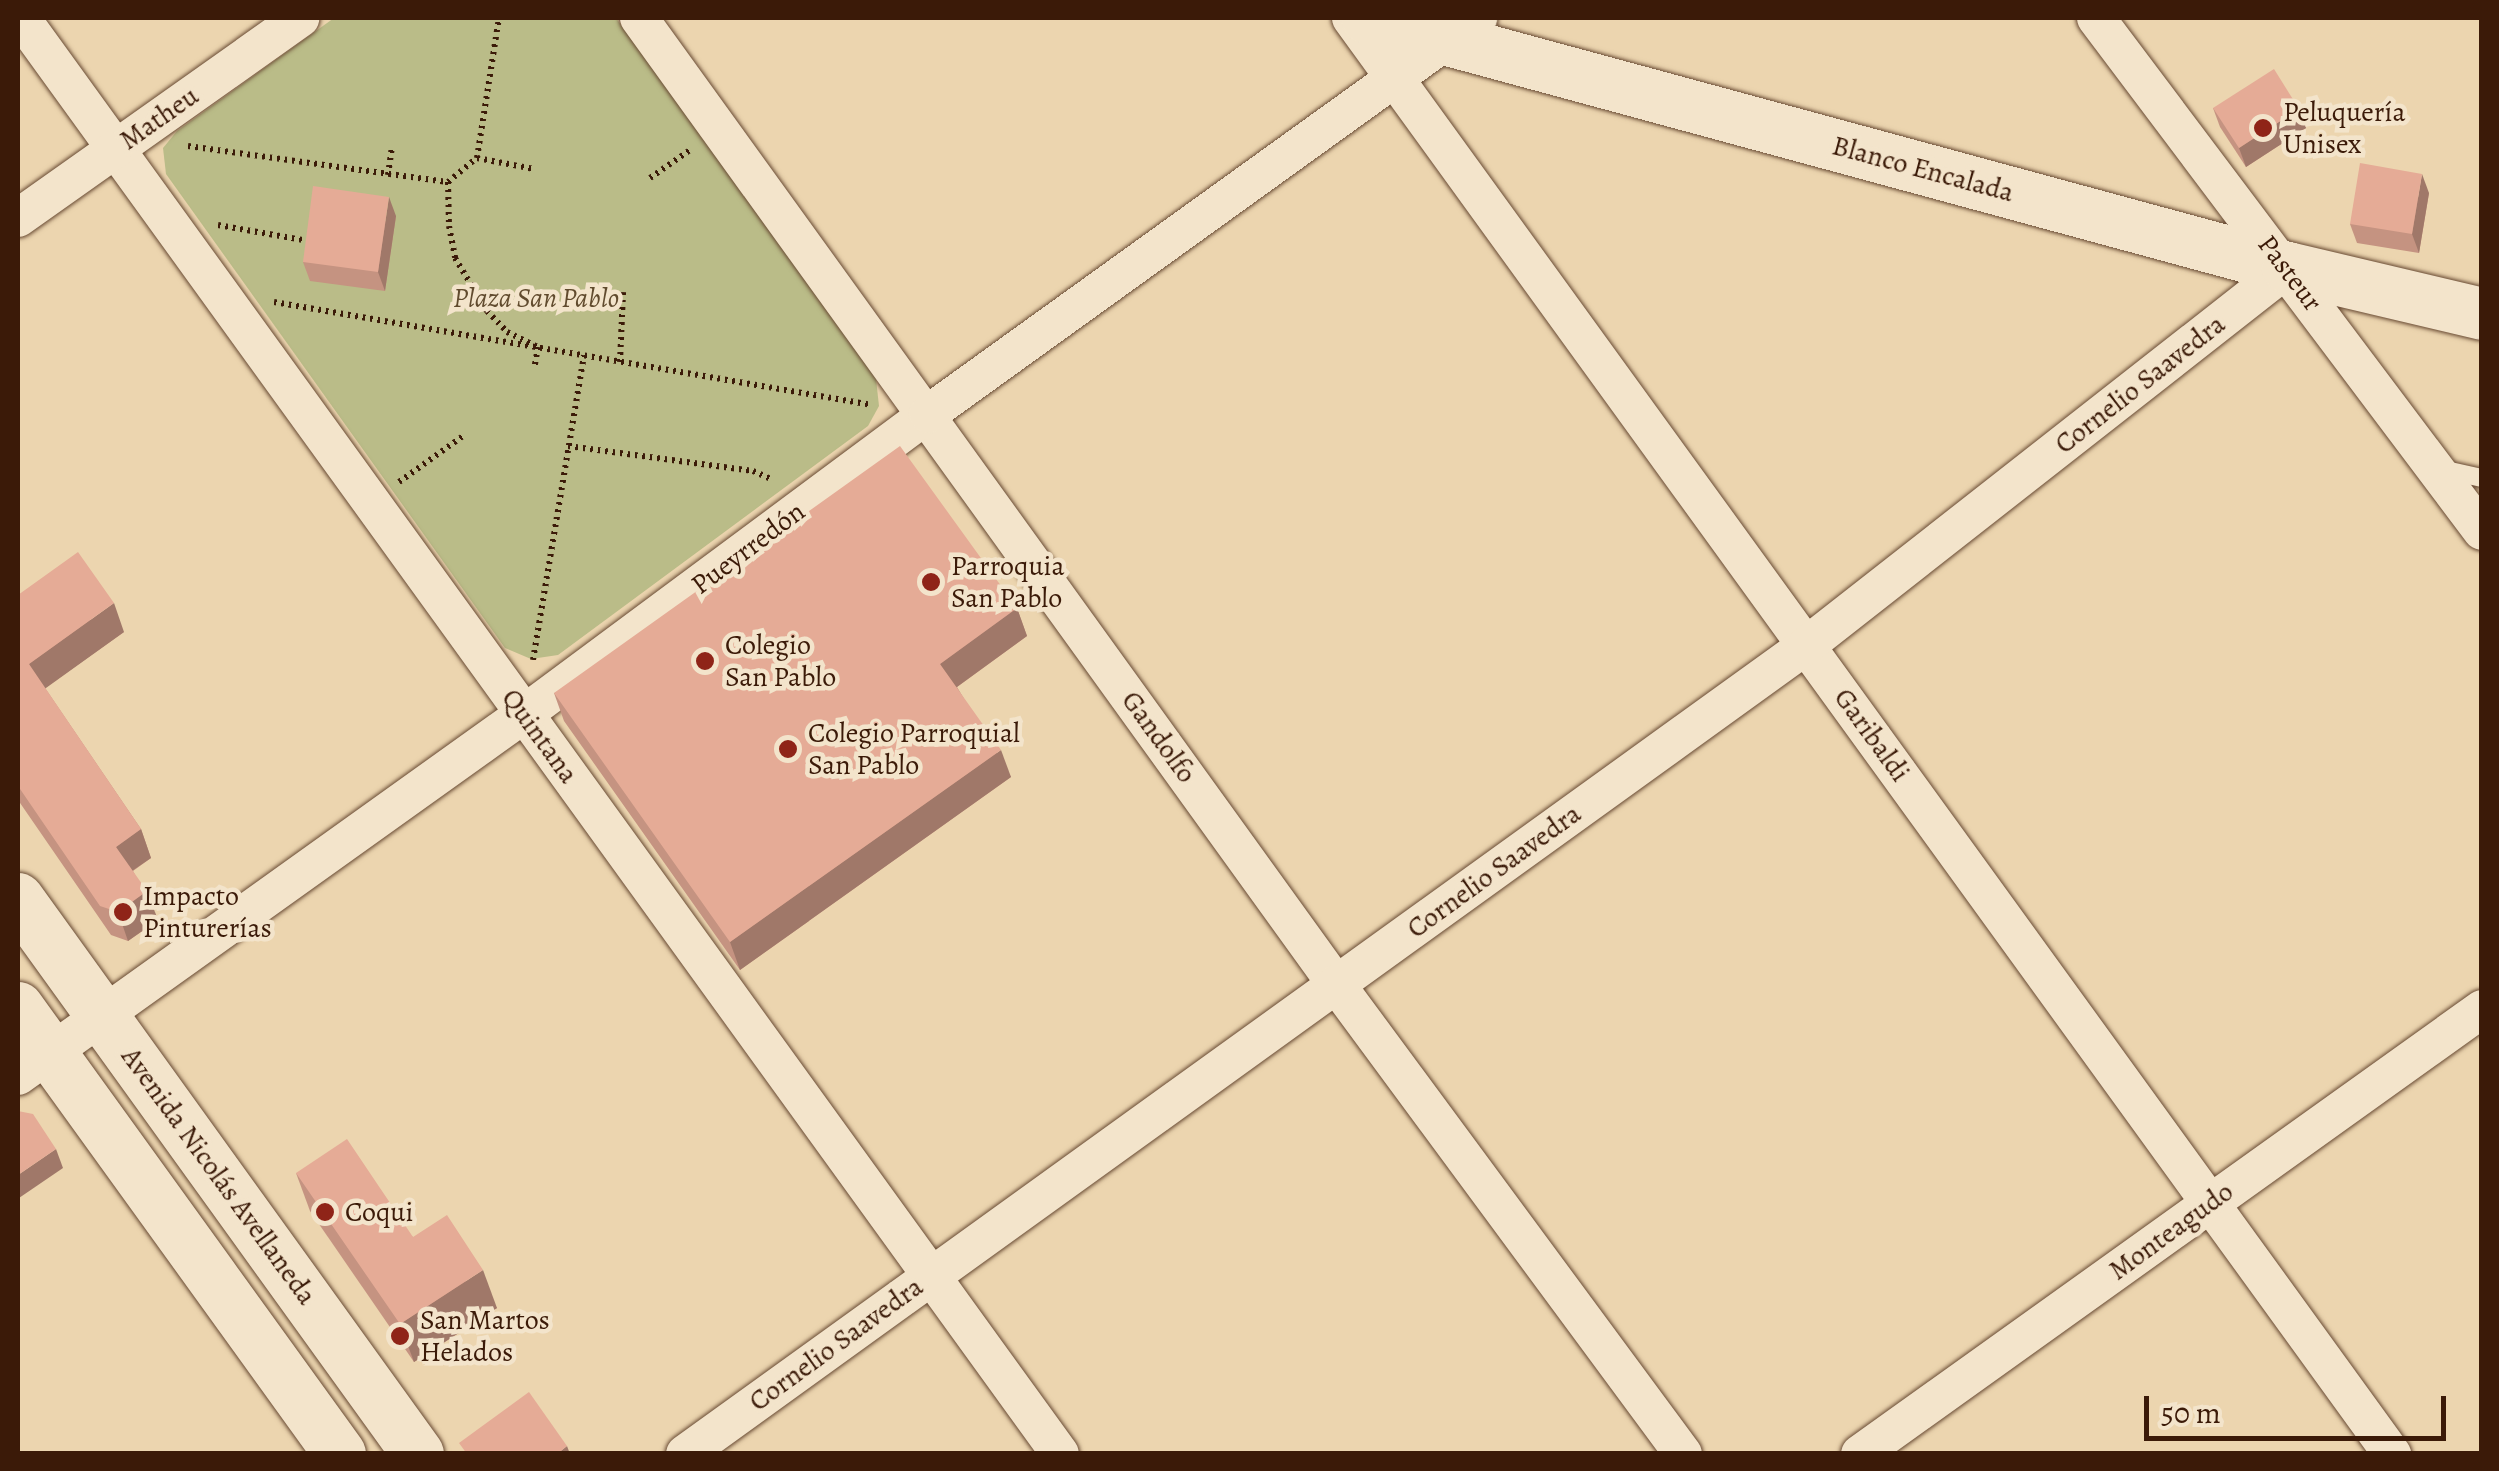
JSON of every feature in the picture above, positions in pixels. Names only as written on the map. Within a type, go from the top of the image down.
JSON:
[{"type":"main road","name":"Blanco Encalada","points":[[1367,18],[1462,29],[2288,268],[2482,314]]},
{"type":"main road","name":"Avenida Nicolás Avellaneda","points":[[18,899],[418,1454]]},
{"type":"main road","points":[[18,1008],[34,1065],[340,1454]]},
{"type":"street","name":"Quintana","points":[[21,18],[124,143],[165,216],[1060,1454]]},
{"type":"street","name":"Matheu","points":[[18,218],[300,18]]},
{"type":"street","name":"Gandolfo","points":[[639,18],[1336,984],[1683,1454]]},
{"type":"street","name":"Garibaldi","points":[[1350,18],[2392,1454]]},
{"type":"street","name":"Pasteur","points":[[2096,18],[2482,530]]},
{"type":"street","name":"Pueyrredón","points":[[34,1065],[524,714],[928,414],[1462,29]]},
{"type":"street","name":"Cornelio Saavedra","points":[[685,1454],[1807,645],[2288,268]]},
{"type":"street","name":"Monteagudo","points":[[1860,1454],[2482,1009]]},
{"type":"lane","points":[[2435,468],[2482,478]]},
{"type":"path","points":[[124,143],[448,182],[477,158],[498,18]]},
{"type":"path","points":[[388,175],[392,148]]},
{"type":"path","points":[[477,158],[534,169]]},
{"type":"path","points":[[448,182],[449,226],[468,284],[507,332],[538,348]]},
{"type":"path","points":[[165,216],[315,242]]},
{"type":"path","points":[[620,362],[624,292]]},
{"type":"path","points":[[220,293],[928,414]]},
{"type":"path","points":[[534,369],[538,348]]},
{"type":"path","points":[[524,714],[584,356]]},
{"type":"path","points":[[371,502],[464,436]]},
{"type":"path","points":[[568,446],[754,472],[815,498]]},
{"type":"green space","name":"Plaza San Pablo","points":[[334,18],[616,18],[876,379],[879,406],[868,426],[558,655],[531,659],[505,648],[166,174],[163,148],[177,131]]},
{"type":"building","points":[[2274,69],[2299,109],[2239,148],[2213,108]]},
{"type":"building","points":[[2360,163],[2422,174],[2412,234],[2350,224]]},
{"type":"building","points":[[313,186],[389,197],[378,272],[303,262]]},
{"type":"building","name":"Colegio Parroquial San Pablo","points":[[900,446],[1017,608],[940,664],[1001,750],[730,942],[554,693]]},
{"type":"building","points":[[78,552],[114,603],[29,664],[141,829],[116,847],[147,891],[118,912],[100,906],[18,786],[18,595]]},
{"type":"building","points":[[18,1111],[33,1114],[56,1149],[18,1175]]},
{"type":"building","points":[[347,1139],[413,1237],[447,1215],[483,1270],[400,1324],[296,1173]]},
{"type":"building","points":[[529,1392],[567,1446],[557,1454],[467,1454],[459,1443]]},
{"type":"place","name":"Peluquería Unisex","points":[[2263,128]]},
{"type":"place","name":"Parroquia San Pablo","points":[[931,582]]},
{"type":"place","name":"Colegio San Pablo","points":[[705,661]]},
{"type":"place","name":"Colegio Parroquial San Pablo","points":[[788,749]]},
{"type":"place","name":"Impacto Pinturerías","points":[[123,912]]},
{"type":"place","name":"Coqui","points":[[325,1212]]},
{"type":"place","name":"San Martos Helados","points":[[400,1336]]}]
